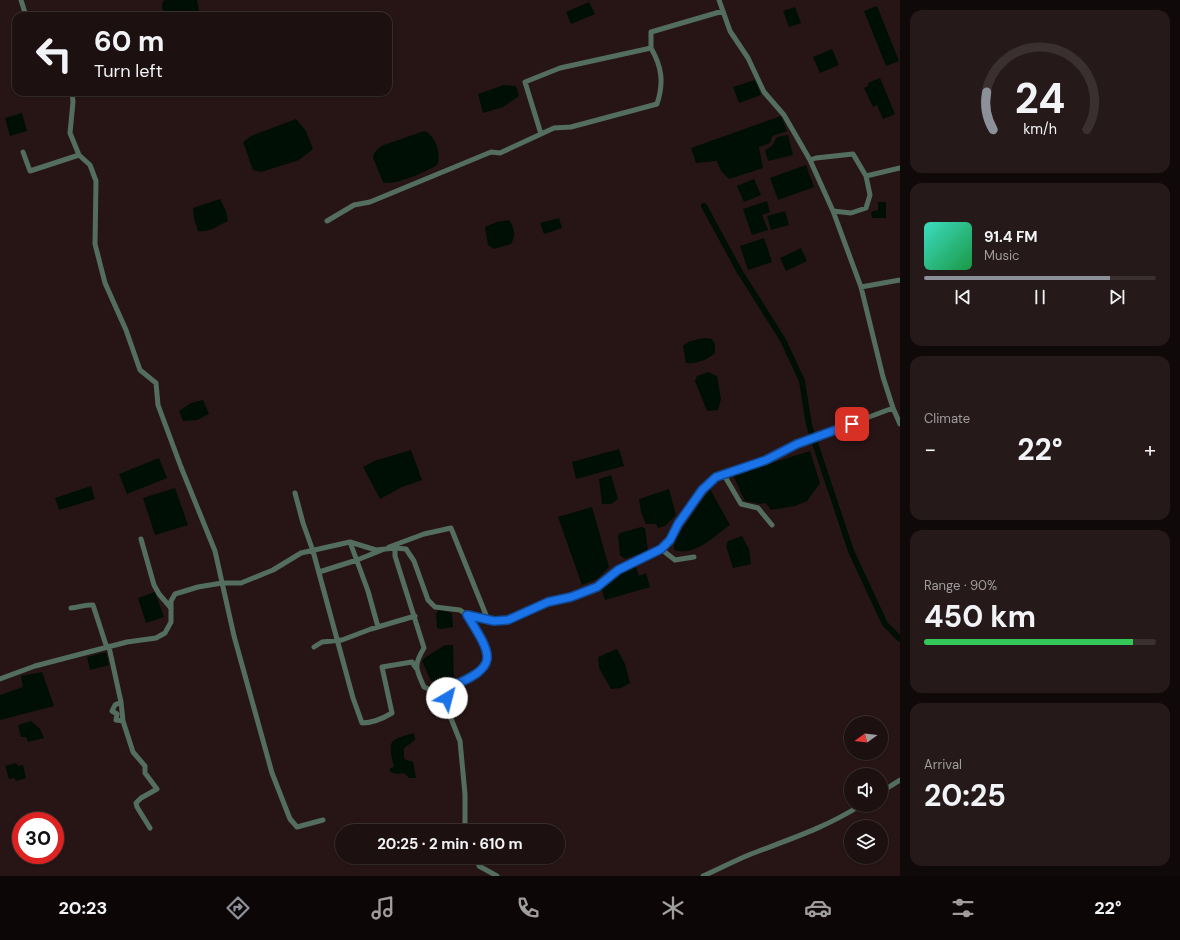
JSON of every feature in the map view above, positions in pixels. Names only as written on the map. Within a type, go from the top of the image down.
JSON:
[{"type":"street","points":[[21,0],[25,12]]},
{"type":"street","points":[[719,0],[730,31],[748,58],[764,92],[784,115],[810,160],[833,211],[861,287],[883,377],[900,424]]},
{"type":"street","points":[[327,221],[354,205],[370,202],[491,152],[500,153],[554,128],[571,127],[657,104],[662,90],[659,61],[650,48],[651,32],[723,11]]},
{"type":"street","points":[[541,134],[525,82],[560,68],[650,48]]},
{"type":"street","points":[[72,96],[70,133],[79,155],[90,165],[96,181],[94,244],[105,283],[126,330],[140,370],[156,383],[158,405],[181,467],[211,537],[234,636],[272,773],[290,819],[297,827],[323,820]]},
{"type":"street","points":[[23,152],[30,171],[79,155]]},
{"type":"street","points":[[810,160],[853,154],[866,176],[870,195],[866,208],[851,214],[833,211]]},
{"type":"street","points":[[866,176],[900,168]]},
{"type":"street","points":[[861,287],[900,280]]},
{"type":"street","points":[[0,680],[35,666],[127,642],[146,641],[165,633],[171,622],[171,601],[175,594],[198,587],[222,583],[241,583],[273,570],[301,552],[313,551],[350,542],[376,550],[394,548],[406,549],[414,561],[428,600],[435,607],[460,610],[467,615],[488,620],[508,620],[548,602],[571,597],[597,587],[618,570],[661,549],[670,540],[678,524],[702,490],[716,477],[766,460],[808,440],[893,408]]},
{"type":"street","points":[[724,475],[741,504],[758,508],[772,525]]},
{"type":"street","points":[[295,493],[319,572],[353,698],[362,723],[371,723],[385,718],[392,713],[382,667],[412,662],[424,687],[437,693],[450,716],[460,741],[465,794],[464,824]]},
{"type":"street","points":[[319,572],[357,560],[424,534],[450,528],[488,620]]},
{"type":"street","points":[[141,539],[154,585],[159,594],[171,608]]},
{"type":"street","points":[[350,542],[378,626]]},
{"type":"street","points":[[394,548],[395,556],[424,648],[417,661],[416,668]]},
{"type":"street","points":[[661,549],[675,560],[694,557]]},
{"type":"street","points":[[70,608],[75,608],[85,604],[93,605],[106,645],[109,647],[121,702],[123,721],[133,752],[145,766],[145,773],[157,789],[141,798],[136,803],[150,828]]},
{"type":"street","points":[[450,716],[447,698],[450,687],[480,672],[486,663],[486,648],[467,615]]},
{"type":"street","points":[[314,647],[322,642],[338,641],[378,626],[414,616]]},
{"type":"street","points":[[121,702],[115,705],[112,711],[117,714],[116,720],[123,721]]},
{"type":"street","points":[[888,788],[900,780]]},
{"type":"street","points":[[702,876],[750,855],[798,838],[849,812]]},
{"type":"street","points":[[478,864],[479,866],[498,876]]},
{"type":"shaded area","points":[[197,0],[199,10],[197,12],[164,12],[162,7],[163,1]]},
{"type":"shaded area","points":[[589,2],[595,14],[571,24],[566,12]]},
{"type":"shaded area","points":[[877,6],[899,61],[886,66],[864,11]]},
{"type":"shaded area","points":[[795,7],[801,23],[789,27],[783,11]]},
{"type":"shaded area","points":[[832,49],[839,65],[820,73],[813,57]]},
{"type":"shaded area","points":[[880,78],[895,114],[883,119],[877,105],[873,107],[864,88],[868,86],[868,83]]},
{"type":"shaded area","points":[[755,80],[761,95],[739,103],[733,87]]},
{"type":"shaded area","points":[[504,85],[516,86],[519,96],[503,107],[483,113],[478,94]]},
{"type":"shaded area","points":[[22,113],[27,131],[10,136],[5,118]]},
{"type":"shaded area","points":[[781,116],[787,131],[772,136],[770,143],[759,147],[763,168],[729,179],[721,171],[717,161],[696,163],[691,148]]},
{"type":"shaded area","points":[[296,119],[306,131],[313,149],[299,160],[261,172],[253,170],[243,142],[251,136]]},
{"type":"shaded area","points":[[424,131],[431,136],[436,145],[439,156],[437,165],[402,180],[388,183],[383,182],[373,158],[374,153],[381,146]]},
{"type":"shaded area","points":[[788,135],[793,155],[768,161],[765,150],[772,146],[777,137]]},
{"type":"shaded area","points":[[806,165],[814,187],[778,200],[770,178]]},
{"type":"shaded area","points":[[754,179],[761,195],[744,202],[737,186]]},
{"type":"shaded area","points":[[220,199],[226,211],[228,221],[210,230],[198,231],[194,219],[193,208]]},
{"type":"shaded area","points":[[767,201],[770,212],[762,215],[768,230],[752,235],[743,209]]},
{"type":"shaded area","points":[[878,202],[886,202],[886,218],[872,218],[871,212],[878,210]]},
{"type":"shaded area","points":[[785,211],[789,225],[771,230],[767,216]]},
{"type":"shaded area","points":[[559,218],[562,228],[544,234],[540,223]]},
{"type":"shaded area","points":[[509,220],[513,226],[514,232],[514,238],[511,244],[494,249],[488,245],[485,227],[497,222]]},
{"type":"shaded area","points":[[764,238],[772,262],[748,270],[740,246]]},
{"type":"shaded area","points":[[801,248],[807,261],[786,271],[780,258]]},
{"type":"shaded area","points":[[706,338],[712,339],[715,344],[715,353],[702,361],[686,363],[683,346],[688,342]]},
{"type":"shaded area","points":[[708,372],[717,376],[721,399],[718,410],[707,411],[695,381],[697,376]]},
{"type":"shaded area","points":[[203,400],[209,414],[197,420],[183,421],[179,411],[191,403]]},
{"type":"shaded area","points":[[619,449],[624,466],[576,479],[572,462]]},
{"type":"shaded area","points":[[411,450],[422,480],[402,487],[380,499],[363,467],[374,461]]},
{"type":"shaded area","points":[[810,451],[820,483],[807,501],[795,506],[771,510],[766,503],[760,504],[745,501],[733,475]]},
{"type":"shaded area","points":[[159,458],[167,478],[127,494],[119,474]]},
{"type":"shaded area","points":[[611,475],[618,499],[611,504],[602,504],[599,479]]},
{"type":"shaded area","points":[[91,486],[95,499],[59,510],[55,498]]},
{"type":"shaded area","points":[[175,488],[188,525],[155,535],[143,498]]},
{"type":"shaded area","points":[[669,489],[676,515],[665,526],[658,528],[656,524],[646,524],[641,512],[639,499]]},
{"type":"shaded area","points":[[710,489],[730,525],[711,540],[697,548],[689,551],[674,550],[674,541]]},
{"type":"shaded area","points":[[592,507],[609,567],[597,579],[582,585],[558,517]]},
{"type":"shaded area","points":[[641,527],[645,528],[648,551],[625,559],[620,555],[618,536],[620,533]]},
{"type":"shaded area","points":[[742,536],[749,549],[751,564],[733,568],[726,546],[728,541]]},
{"type":"shaded area","points":[[636,567],[639,576],[646,573],[650,587],[605,600],[601,587],[621,572]]},
{"type":"shaded area","points":[[155,592],[164,617],[146,623],[138,598]]},
{"type":"shaded area","points":[[439,610],[452,613],[453,627],[441,629],[437,628],[436,614]]},
{"type":"shaded area","points":[[445,645],[453,645],[454,679],[441,685],[431,681],[422,661]]},
{"type":"shaded area","points":[[617,649],[625,664],[630,683],[621,688],[611,689],[599,668],[598,657]]},
{"type":"shaded area","points":[[106,652],[109,665],[90,670],[87,657]]},
{"type":"shaded area","points":[[42,672],[54,706],[0,720],[0,695],[23,687],[21,676]]},
{"type":"shaded area","points":[[31,721],[40,729],[44,738],[28,742],[26,737],[21,737],[18,725]]},
{"type":"shaded area","points":[[414,733],[415,740],[404,748],[404,759],[413,762],[416,778],[409,778],[404,773],[397,774],[390,772],[390,768],[394,767],[391,751],[392,742],[399,737]]},
{"type":"shaded area","points":[[16,763],[18,766],[23,765],[26,778],[16,781],[14,778],[9,779],[5,766]]},
{"type":"waterway","points":[[704,206],[740,272],[783,340],[802,381],[809,425],[851,551],[885,624],[900,639]]},
{"type":"route","points":[[447,698],[447,692],[450,687],[480,672],[486,663],[486,648],[467,615],[494,621],[508,620],[548,602],[571,597],[597,587],[618,570],[661,549],[670,540],[678,524],[702,490],[716,477],[766,460],[797,444],[852,424]]}]
